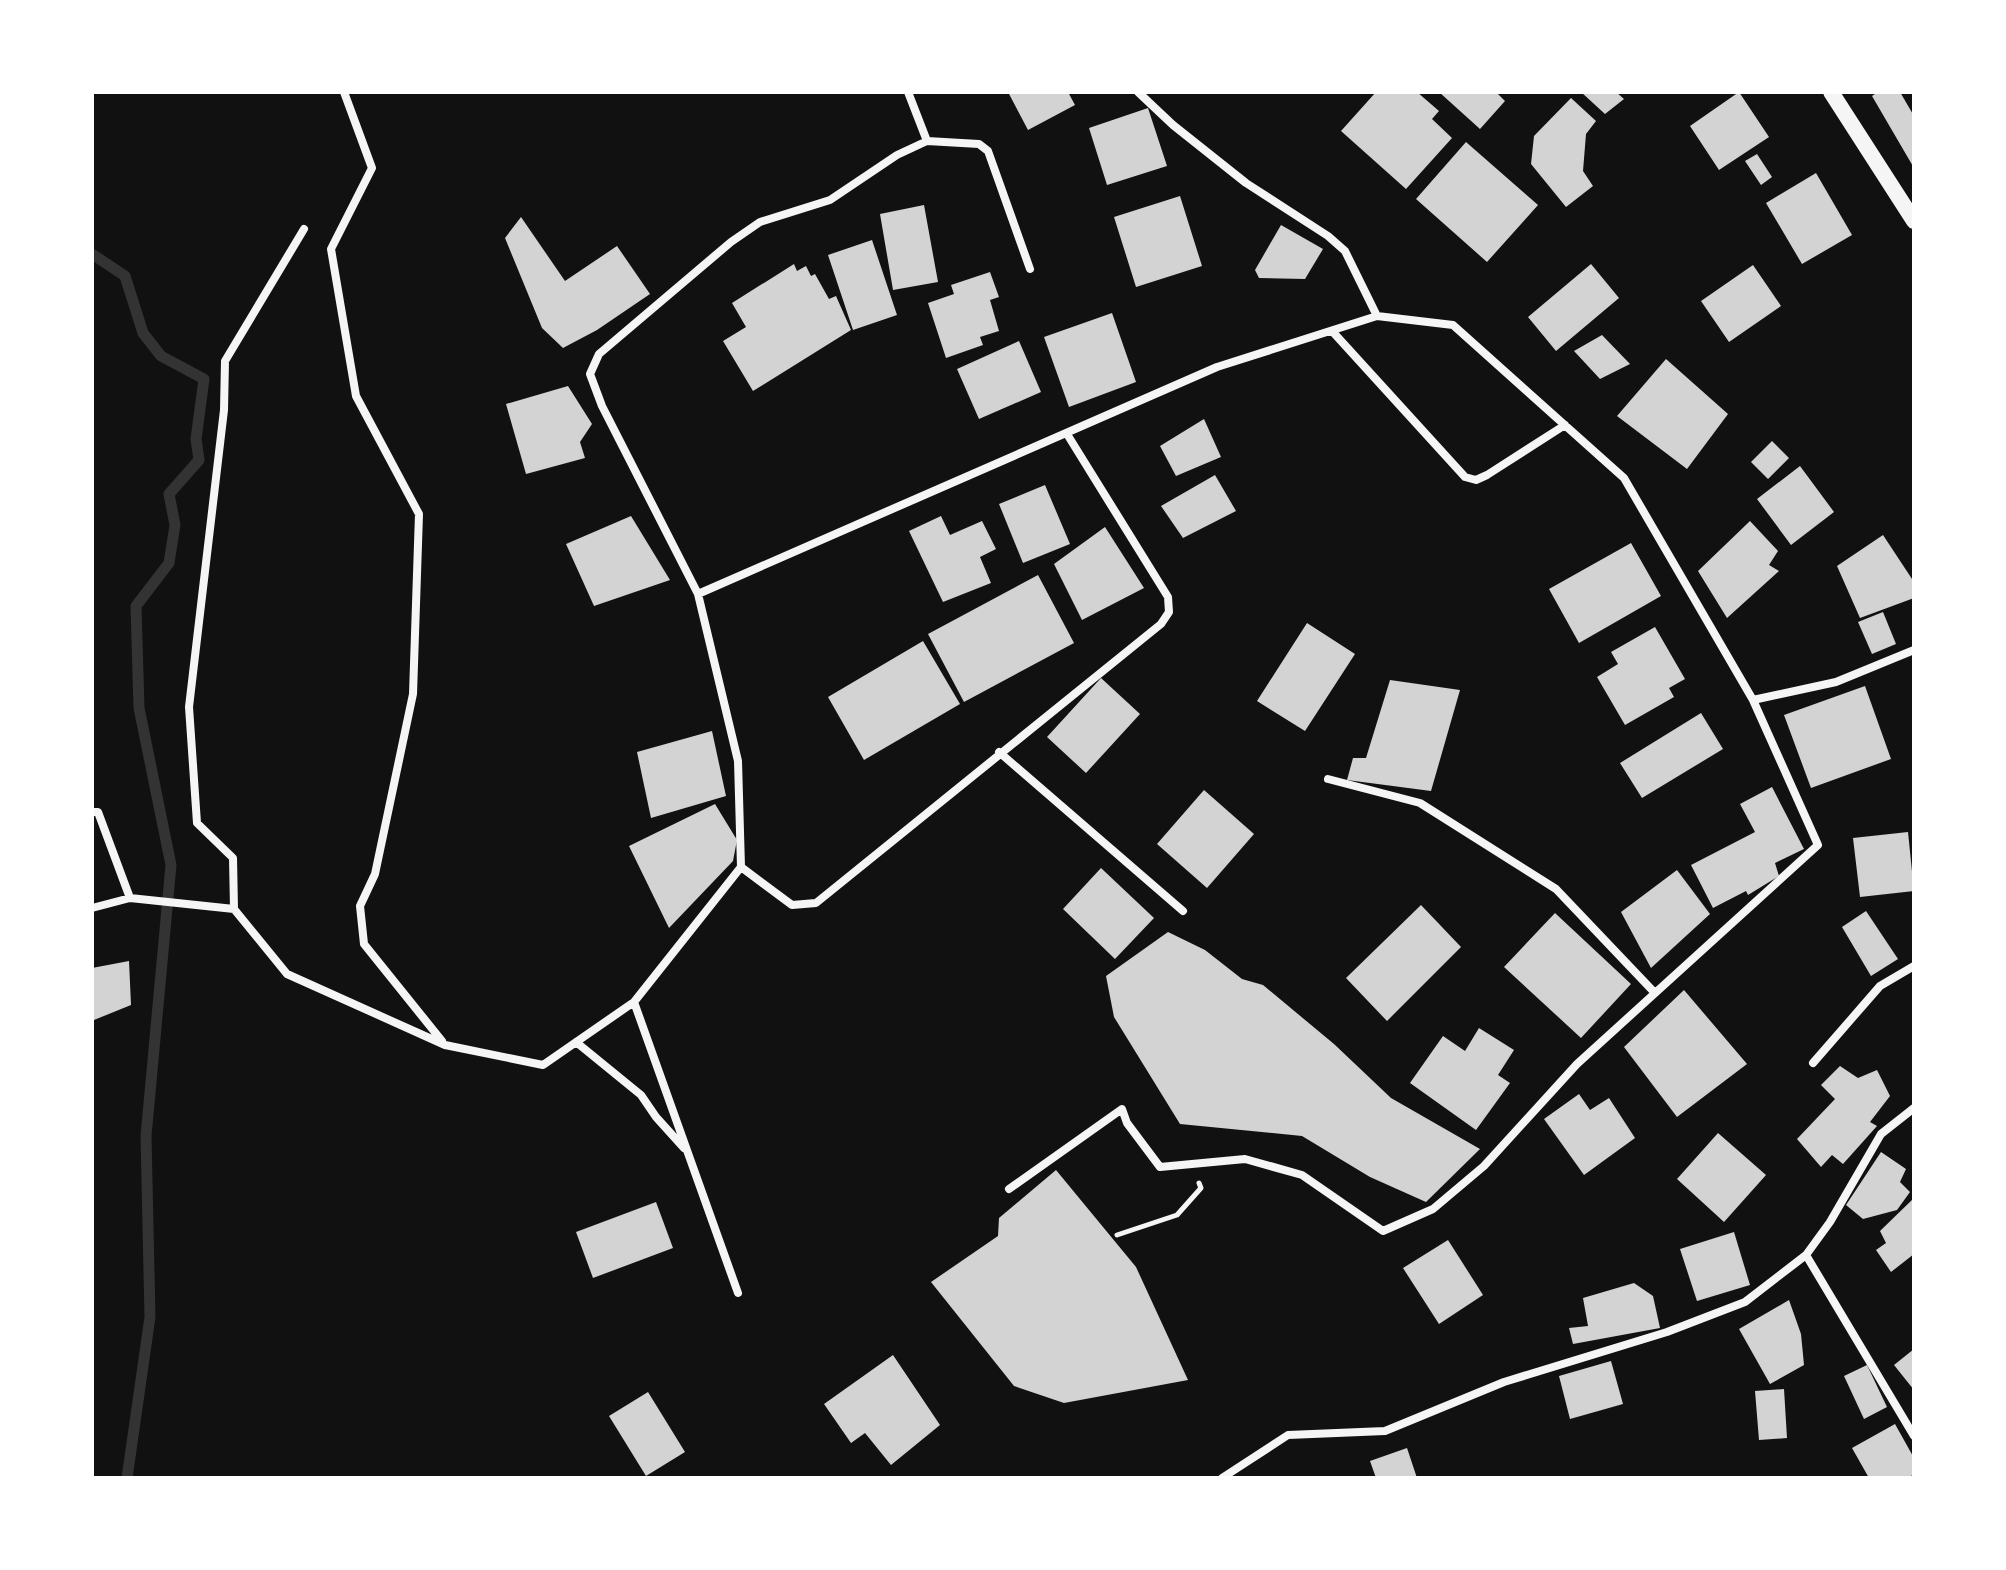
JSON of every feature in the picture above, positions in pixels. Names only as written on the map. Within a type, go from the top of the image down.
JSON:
[{"type":"main road","points":[[1831,92],[1914,221]]},
{"type":"street","points":[[344,92],[372,168],[331,249],[356,396],[419,514],[413,694],[375,874],[360,906],[364,944],[445,1045]]},
{"type":"street","points":[[908,92],[927,141]]},
{"type":"street","points":[[1138,92],[1173,125],[1246,183],[1328,236],[1345,251],[1377,316]]},
{"type":"street","points":[[304,229],[225,361],[218,470],[189,707],[197,823],[233,858],[234,909],[287,974],[445,1045],[543,1065],[634,1002],[741,867],[738,761],[698,594],[602,406],[590,374],[599,354],[731,242],[760,222],[830,200],[897,155],[927,141],[979,144],[988,151],[1030,269]]},
{"type":"street","points":[[698,594],[1217,367],[1377,316],[1453,325],[1624,478],[1753,700],[1818,845],[1577,1064],[1484,1166],[1433,1209],[1383,1231],[1302,1175],[1245,1159],[1160,1167],[1127,1123],[1122,1109],[1009,1189]]},
{"type":"street","points":[[1332,331],[1465,477],[1476,480],[1487,475],[1565,425]]},
{"type":"street","points":[[741,867],[792,905],[816,903],[1161,624],[1169,612],[1168,597],[1067,434]]},
{"type":"street","points":[[1753,700],[1836,682],[1914,650]]},
{"type":"street","points":[[999,752],[1183,911]]},
{"type":"street","points":[[1328,779],[1420,803],[1556,889],[1654,992]]},
{"type":"street","points":[[92,812],[98,812],[130,898]]},
{"type":"street","points":[[92,908],[130,898],[234,909]]},
{"type":"street","points":[[1813,1063],[1880,986],[1914,966]]},
{"type":"street","points":[[634,1002],[738,1293]]},
{"type":"street","points":[[576,1042],[641,1095],[656,1117],[688,1151]]},
{"type":"street","points":[[1222,1478],[1288,1435],[1385,1431],[1517,1378],[1745,1302],[1806,1255],[1830,1222],[1881,1134],[1914,1108]]},
{"type":"street","points":[[1806,1255],[1914,1436]]},
{"type":"path","points":[[1117,1235],[1177,1215],[1201,1188],[1193,1163]]},
{"type":"building","points":[[1008,92],[1068,92],[1075,105],[1028,130]]},
{"type":"building","points":[[1376,92],[1417,92],[1439,111],[1432,119],[1452,138],[1406,189],[1341,131]]},
{"type":"building","points":[[1439,92],[1496,92],[1505,101],[1480,129]]},
{"type":"building","points":[[1581,92],[1616,92],[1624,99],[1605,114]]},
{"type":"building","points":[[1739,92],[1769,137],[1719,170],[1690,126]]},
{"type":"building","points":[[1878,92],[1900,92],[1914,116],[1914,168],[1872,96]]},
{"type":"building","points":[[1571,98],[1596,121],[1586,134],[1583,171],[1593,186],[1566,207],[1531,164],[1534,136]]},
{"type":"building","points":[[1148,108],[1167,166],[1107,185],[1089,128]]},
{"type":"building","points":[[1466,142],[1538,205],[1487,262],[1416,199]]},
{"type":"building","points":[[1757,154],[1772,177],[1761,185],[1745,161]]},
{"type":"building","points":[[1816,173],[1852,235],[1802,264],[1766,203]]},
{"type":"building","points":[[1180,196],[1202,266],[1136,287],[1114,217]]},
{"type":"building","points":[[924,205],[938,282],[893,290],[880,214]]},
{"type":"building","points":[[521,217],[565,281],[617,246],[650,294],[597,330],[563,348],[542,328],[505,238]]},
{"type":"building","points":[[1281,225],[1323,249],[1305,279],[1259,278],[1255,270]]},
{"type":"building","points":[[872,240],[897,315],[853,330],[828,255]]},
{"type":"building","points":[[794,264],[797,271],[806,266],[811,276],[815,274],[829,299],[836,296],[851,330],[753,391],[723,341],[746,327],[732,303]]},
{"type":"building","points":[[1591,264],[1619,298],[1556,351],[1528,317]]},
{"type":"building","points":[[1753,265],[1781,306],[1729,342],[1701,301]]},
{"type":"building","points":[[990,272],[999,297],[990,300],[999,331],[980,337],[983,345],[946,358],[928,303],[954,294],[951,285]]},
{"type":"building","points":[[1112,313],[1136,382],[1069,407],[1044,337]]},
{"type":"building","points":[[1602,335],[1630,364],[1600,379],[1574,351]]},
{"type":"building","points":[[1019,341],[1041,392],[979,419],[957,369]]},
{"type":"building","points":[[1666,359],[1728,414],[1687,469],[1617,416]]},
{"type":"building","points":[[568,386],[592,424],[580,442],[585,458],[526,474],[506,404]]},
{"type":"building","points":[[1204,419],[1221,457],[1176,476],[1160,446]]},
{"type":"building","points":[[1772,441],[1789,458],[1768,479],[1751,462]]},
{"type":"building","points":[[1800,466],[1834,512],[1791,545],[1757,499]]},
{"type":"building","points":[[1215,475],[1236,511],[1183,538],[1161,506]]},
{"type":"building","points":[[1045,485],[1070,544],[1023,563],[999,504]]},
{"type":"building","points":[[631,516],[670,580],[594,606],[566,544]]},
{"type":"building","points":[[941,516],[950,535],[982,521],[996,549],[980,557],[991,583],[943,602],[909,531]]},
{"type":"building","points":[[1750,521],[1778,551],[1769,565],[1779,571],[1727,618],[1698,571]]},
{"type":"building","points":[[1105,527],[1144,588],[1082,620],[1054,564]]},
{"type":"building","points":[[1883,535],[1914,582],[1914,598],[1860,618],[1837,566]]},
{"type":"building","points":[[1631,543],[1661,596],[1579,643],[1549,589]]},
{"type":"building","points":[[1038,575],[1074,643],[964,702],[928,634]]},
{"type":"building","points":[[1883,612],[1896,644],[1872,654],[1858,622]]},
{"type":"building","points":[[1307,623],[1355,654],[1305,731],[1257,701]]},
{"type":"building","points":[[1655,627],[1685,679],[1669,688],[1674,697],[1625,725],[1597,677],[1618,664],[1611,652]]},
{"type":"building","points":[[923,641],[960,704],[864,760],[828,697]]},
{"type":"building","points":[[1101,678],[1140,714],[1086,773],[1047,737]]},
{"type":"building","points":[[1390,680],[1460,690],[1431,791],[1347,780],[1353,758],[1366,758]]},
{"type":"building","points":[[1865,686],[1891,759],[1811,788],[1784,715]]},
{"type":"building","points":[[1701,713],[1723,749],[1642,798],[1620,763]]},
{"type":"building","points":[[712,731],[726,796],[651,818],[637,752]]},
{"type":"building","points":[[1772,787],[1804,849],[1775,863],[1779,876],[1748,895],[1746,891],[1713,908],[1691,865],[1755,832],[1740,804]]},
{"type":"building","points":[[1204,790],[1254,834],[1207,888],[1157,844]]},
{"type":"building","points":[[715,804],[737,840],[733,861],[669,928],[629,846]]},
{"type":"building","points":[[1908,832],[1914,891],[1860,897],[1853,838]]},
{"type":"building","points":[[1101,868],[1154,918],[1115,959],[1063,909]]},
{"type":"building","points":[[1677,870],[1710,914],[1651,968],[1621,912]]},
{"type":"building","points":[[1421,905],[1461,947],[1387,1021],[1346,978]]},
{"type":"building","points":[[1866,911],[1898,959],[1871,976],[1842,927]]},
{"type":"building","points":[[1555,913],[1631,984],[1581,1038],[1504,967]]},
{"type":"building","points":[[1168,932],[1205,950],[1242,979],[1263,985],[1334,1044],[1391,1098],[1480,1149],[1426,1202],[1370,1177],[1302,1136],[1180,1124],[1114,1017],[1106,976]]},
{"type":"building","points":[[129,961],[131,1005],[94,1020],[92,968]]},
{"type":"building","points":[[1684,990],[1747,1064],[1677,1117],[1624,1047]]},
{"type":"building","points":[[1479,1028],[1514,1050],[1498,1075],[1510,1083],[1476,1130],[1410,1083],[1443,1036],[1465,1051]]},
{"type":"building","points":[[1840,1066],[1858,1078],[1877,1070],[1890,1096],[1870,1122],[1877,1126],[1843,1164],[1832,1155],[1821,1167],[1797,1139],[1835,1099],[1821,1085]]},
{"type":"building","points":[[1579,1094],[1590,1110],[1609,1098],[1635,1138],[1584,1175],[1544,1119]]},
{"type":"building","points":[[1718,1133],[1766,1175],[1724,1222],[1677,1179]]},
{"type":"building","points":[[1881,1152],[1906,1169],[1900,1182],[1910,1192],[1897,1210],[1863,1219],[1846,1205]]},
{"type":"building","points":[[1056,1170],[1136,1267],[1188,1380],[1064,1403],[1014,1386],[931,1282],[998,1236],[999,1218]]},
{"type":"building","points":[[1914,1198],[1914,1254],[1891,1272],[1876,1250],[1886,1243],[1880,1231]]},
{"type":"building","points":[[656,1202],[673,1248],[593,1278],[576,1232]]},
{"type":"building","points":[[1734,1232],[1750,1285],[1697,1301],[1680,1249]]},
{"type":"building","points":[[1448,1240],[1483,1295],[1439,1324],[1403,1268]]},
{"type":"building","points":[[1634,1283],[1653,1296],[1660,1328],[1573,1344],[1569,1328],[1588,1326],[1583,1298]]},
{"type":"building","points":[[1789,1300],[1801,1334],[1804,1365],[1770,1384],[1739,1329]]},
{"type":"building","points":[[1914,1349],[1914,1390],[1894,1365]]},
{"type":"building","points":[[893,1355],[940,1425],[891,1465],[865,1433],[851,1443],[824,1404]]},
{"type":"building","points":[[1611,1361],[1623,1404],[1570,1419],[1559,1376]]},
{"type":"building","points":[[1867,1365],[1887,1407],[1864,1419],[1844,1376]]},
{"type":"building","points":[[1784,1389],[1787,1438],[1759,1440],[1755,1391]]},
{"type":"building","points":[[648,1392],[685,1452],[646,1476],[609,1416]]},
{"type":"building","points":[[1895,1424],[1914,1458],[1914,1474],[1908,1478],[1869,1478],[1852,1448]]},
{"type":"building","points":[[1407,1448],[1417,1478],[1376,1478],[1370,1461]]},
{"type":"waterway","points":[[92,254],[125,276],[143,333],[161,356],[204,379],[196,439],[199,460],[169,494],[175,525],[169,563],[136,606],[139,708],[171,865],[146,1136],[150,1317],[127,1478]]}]
